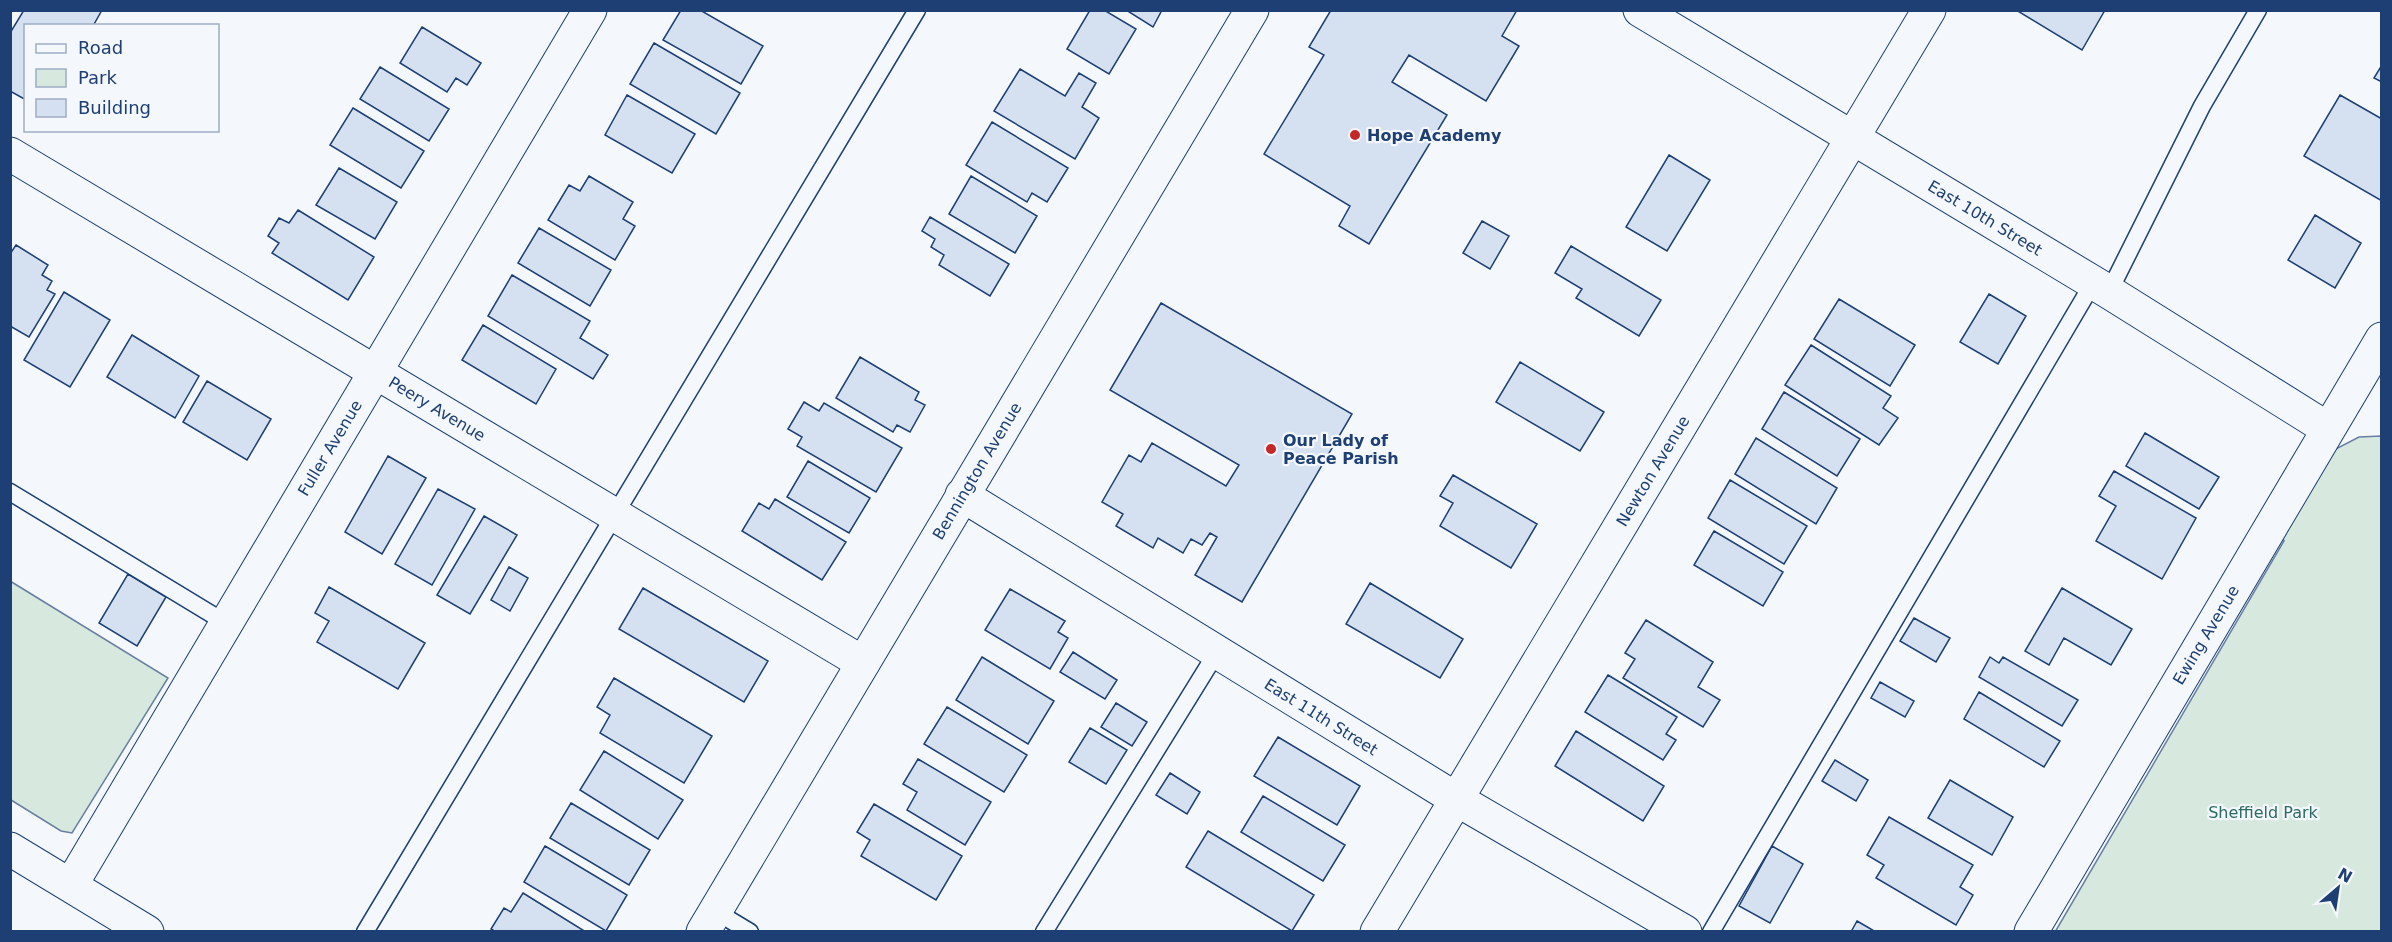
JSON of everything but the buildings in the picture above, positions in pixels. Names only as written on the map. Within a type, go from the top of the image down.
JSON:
[{"type":"street","name":"Fuller Avenue","points":[[71,885],[590,10]]},
{"type":"street","name":"Bennington Avenue","points":[[709,921],[1252,10]]},
{"type":"street","name":"East 10th Street","points":[[1640,10],[2101,287],[2328,429]]},
{"type":"street","name":"Newton Avenue","points":[[1377,932],[1929,10]]},
{"type":"street","name":"Peery Avenue","points":[[10,154],[863,663]]},
{"type":"street","name":"Ewing Avenue","points":[[2031,932],[2382,339]]},
{"type":"street","name":"East 11th Street","points":[[962,495],[1456,799],[1685,932]]},
{"type":"street","points":[[10,849],[147,932]]},
{"type":"lane","points":[[365,932],[917,10]]},
{"type":"lane","points":[[1711,932],[2101,287],[2258,10]]},
{"type":"lane","points":[[10,492],[226,622]]},
{"type":"lane","points":[[1044,932],[1217,652]]},
{"type":"lane","points":[[709,921],[750,932]]},
{"type":"green space","name":"Sheffield Park","points":[[2381,436],[2381,931],[2055,932],[2284,541],[2277,523],[2326,454],[2359,437]]},
{"type":"green space","points":[[10,581],[168,678],[72,833],[61,831],[11,800]]},
{"type":"place","name":"Hope Academy","points":[[1355,135]]},
{"type":"place","name":"Our Lady of Peace Parish","points":[[1271,449]]}]
